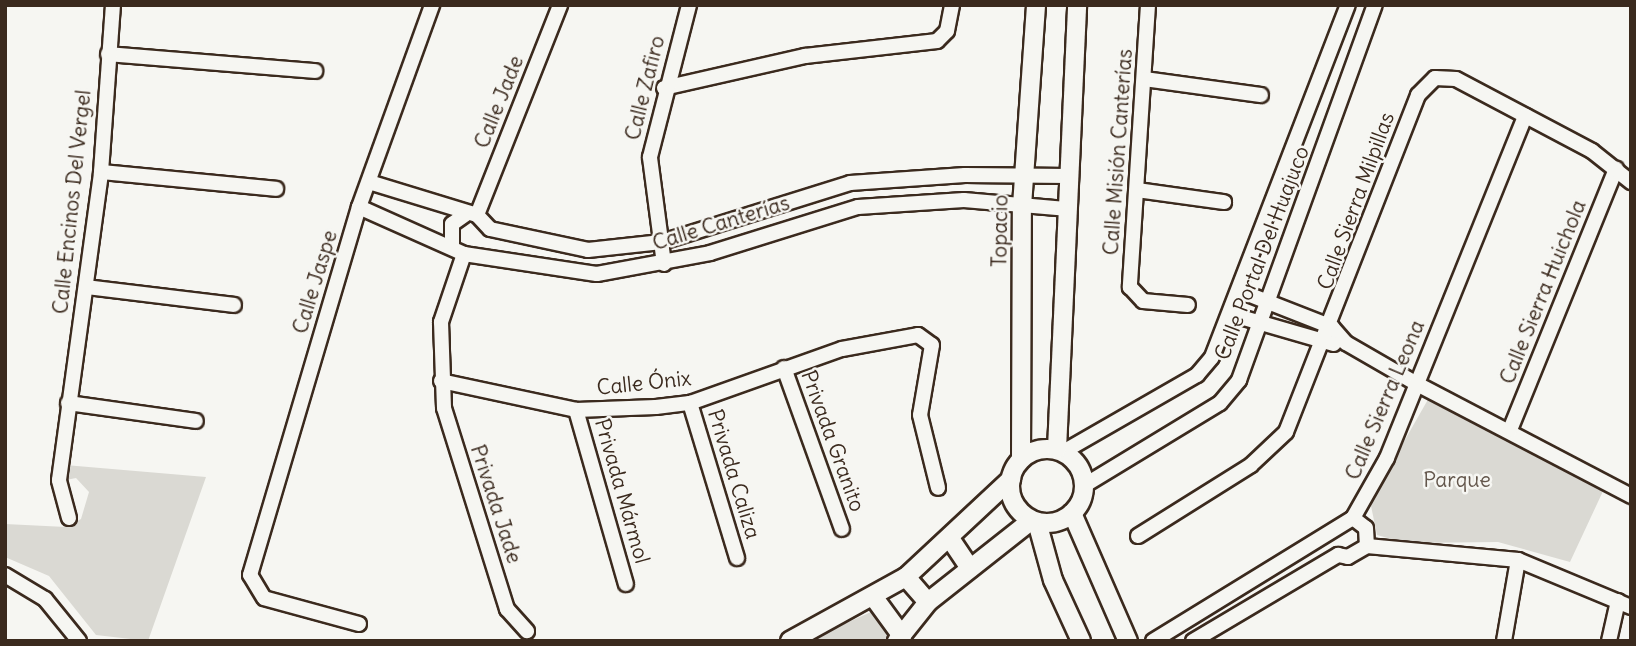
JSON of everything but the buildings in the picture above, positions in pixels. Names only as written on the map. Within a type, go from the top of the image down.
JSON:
[{"type":"street","name":"Calle Encinos Del Vergel","points":[[69,518],[60,480],[68,403],[101,172],[113,5]]},
{"type":"street","name":"Calle Jaspe","points":[[359,624],[264,598],[250,575],[359,206],[432,5]]},
{"type":"street","name":"Calle Jade","points":[[441,381],[441,322],[458,249],[450,229],[471,215],[560,5]]},
{"type":"street","name":"Calle Zafiro","points":[[664,264],[650,157],[664,88],[689,5]]},
{"type":"street","points":[[664,88],[805,55],[923,44],[944,36],[952,5]]},
{"type":"street","name":"Topacio","points":[[1021,459],[1022,206],[1036,5]]},
{"type":"street","points":[[1077,5],[1066,209],[1060,451],[1082,471],[1085,485],[1072,513],[1128,641]]},
{"type":"street","name":"Calle Misión Canterías","points":[[1148,5],[1130,287],[1137,298],[1188,305]]},
{"type":"street","name":"Calle Portal Del Huajuco","points":[[1060,451],[1197,375],[1240,291],[1348,5]]},
{"type":"street","name":"Calle Portal Del Huajuco","points":[[1085,485],[1220,403],[1239,380],[1270,304],[1375,5]]},
{"type":"street","points":[[108,54],[315,71]]},
{"type":"street","name":"Calle Sierra Milpillas","points":[[1138,536],[1272,448],[1299,412],[1418,95],[1435,78],[1456,79],[1525,116]]},
{"type":"street","points":[[1144,79],[1261,95]]},
{"type":"street","points":[[1525,116],[1616,169],[1631,183]]},
{"type":"street","name":"Calle Sierra Leona","points":[[1353,518],[1417,384],[1525,116]]},
{"type":"street","name":"Calle Sierra Huichola","points":[[1510,430],[1616,169]]},
{"type":"street","points":[[101,172],[276,189]]},
{"type":"street","points":[[964,200],[965,175]]},
{"type":"street","name":"Calle Canterías","points":[[490,229],[588,250],[662,242],[850,183],[965,175],[1068,176]]},
{"type":"street","points":[[369,181],[471,215],[490,229],[480,252]]},
{"type":"street","points":[[1137,190],[1224,202]]},
{"type":"street","name":"Calle Canterías","points":[[359,206],[458,249],[597,275],[664,264],[825,214],[964,200],[1066,209]]},
{"type":"street","points":[[86,287],[234,305]]},
{"type":"street","points":[[1240,291],[1332,327],[1346,343],[1417,384],[1510,430],[1631,496]]},
{"type":"street","points":[[1230,314],[1326,344],[1346,343]]},
{"type":"street","name":"Calle Ónix","points":[[441,381],[576,410],[690,403],[784,368],[871,342],[927,339],[933,356],[920,415],[938,488]]},
{"type":"street","name":"Privada Granito","points":[[784,368],[842,529]]},
{"type":"street","name":"Privada Jade","points":[[441,381],[454,445],[507,609],[527,631]]},
{"type":"street","points":[[68,403],[197,421]]},
{"type":"street","name":"Privada Caliza","points":[[690,403],[737,558]]},
{"type":"street","name":"Privada Mármol","points":[[576,410],[626,584]]},
{"type":"street","points":[[790,641],[875,600],[906,577],[951,540],[1010,479],[1021,459],[1060,451]]},
{"type":"street","points":[[1010,479],[1014,503],[1034,521],[1053,580],[1081,641]]},
{"type":"street","points":[[875,600],[900,638],[928,602],[1034,521],[1072,513]]},
{"type":"street","points":[[1153,641],[1353,518],[1366,528],[1367,546]]},
{"type":"street","points":[[1328,534],[1338,555]]},
{"type":"street","points":[[951,540],[970,568]]},
{"type":"street","points":[[1188,620],[1195,639],[1338,555],[1348,557],[1367,546],[1518,560],[1624,604],[1609,641]]},
{"type":"street","points":[[1504,641],[1518,560]]},
{"type":"street","points":[[5,575],[46,599],[79,641]]},
{"type":"street","points":[[906,577],[928,602]]},
{"type":"green space","name":"Parque","points":[[1430,396],[1604,489],[1570,562],[1498,542],[1406,543],[1377,535],[1370,501]]},
{"type":"green space","points":[[65,465],[206,477],[148,641],[96,635],[49,576],[5,557],[5,524],[66,527],[81,519],[89,492],[76,478],[66,480]]},
{"type":"green space","points":[[871,612],[891,631],[887,641],[806,641]]}]
